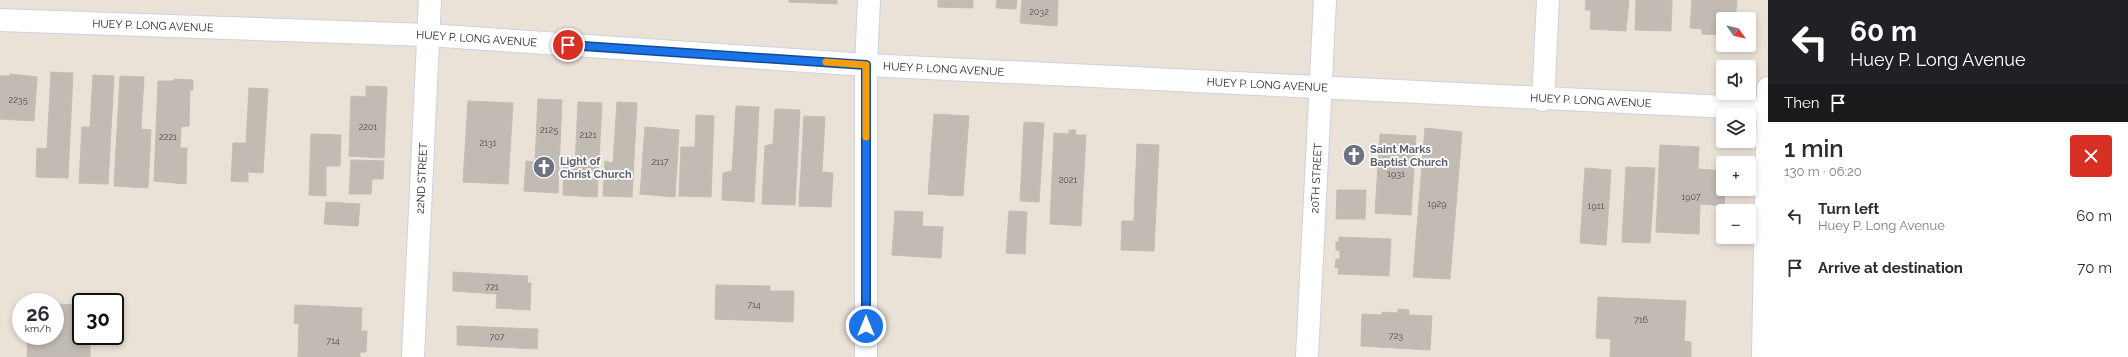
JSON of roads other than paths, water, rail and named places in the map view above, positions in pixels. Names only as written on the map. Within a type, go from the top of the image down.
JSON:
[{"type":"street","name":"22ND STREET","points":[[413,357],[430,0]]},
{"type":"street","points":[[866,357],[866,65],[870,0]]},
{"type":"street","name":"20TH STREET","points":[[1307,357],[1325,0]]},
{"type":"street","points":[[1543,100],[1548,0]]},
{"type":"street","name":"HUEY P. LONG AVENUE","points":[[0,20],[428,35],[866,65],[1543,100],[1768,102]]},
{"type":"street","points":[[1763,357],[1768,102]]},
{"type":"place","name":"Saint Marks Baptist Church","points":[[1354,155]]},
{"type":"place","name":"Light of Christ Church","points":[[544,167]]}]
